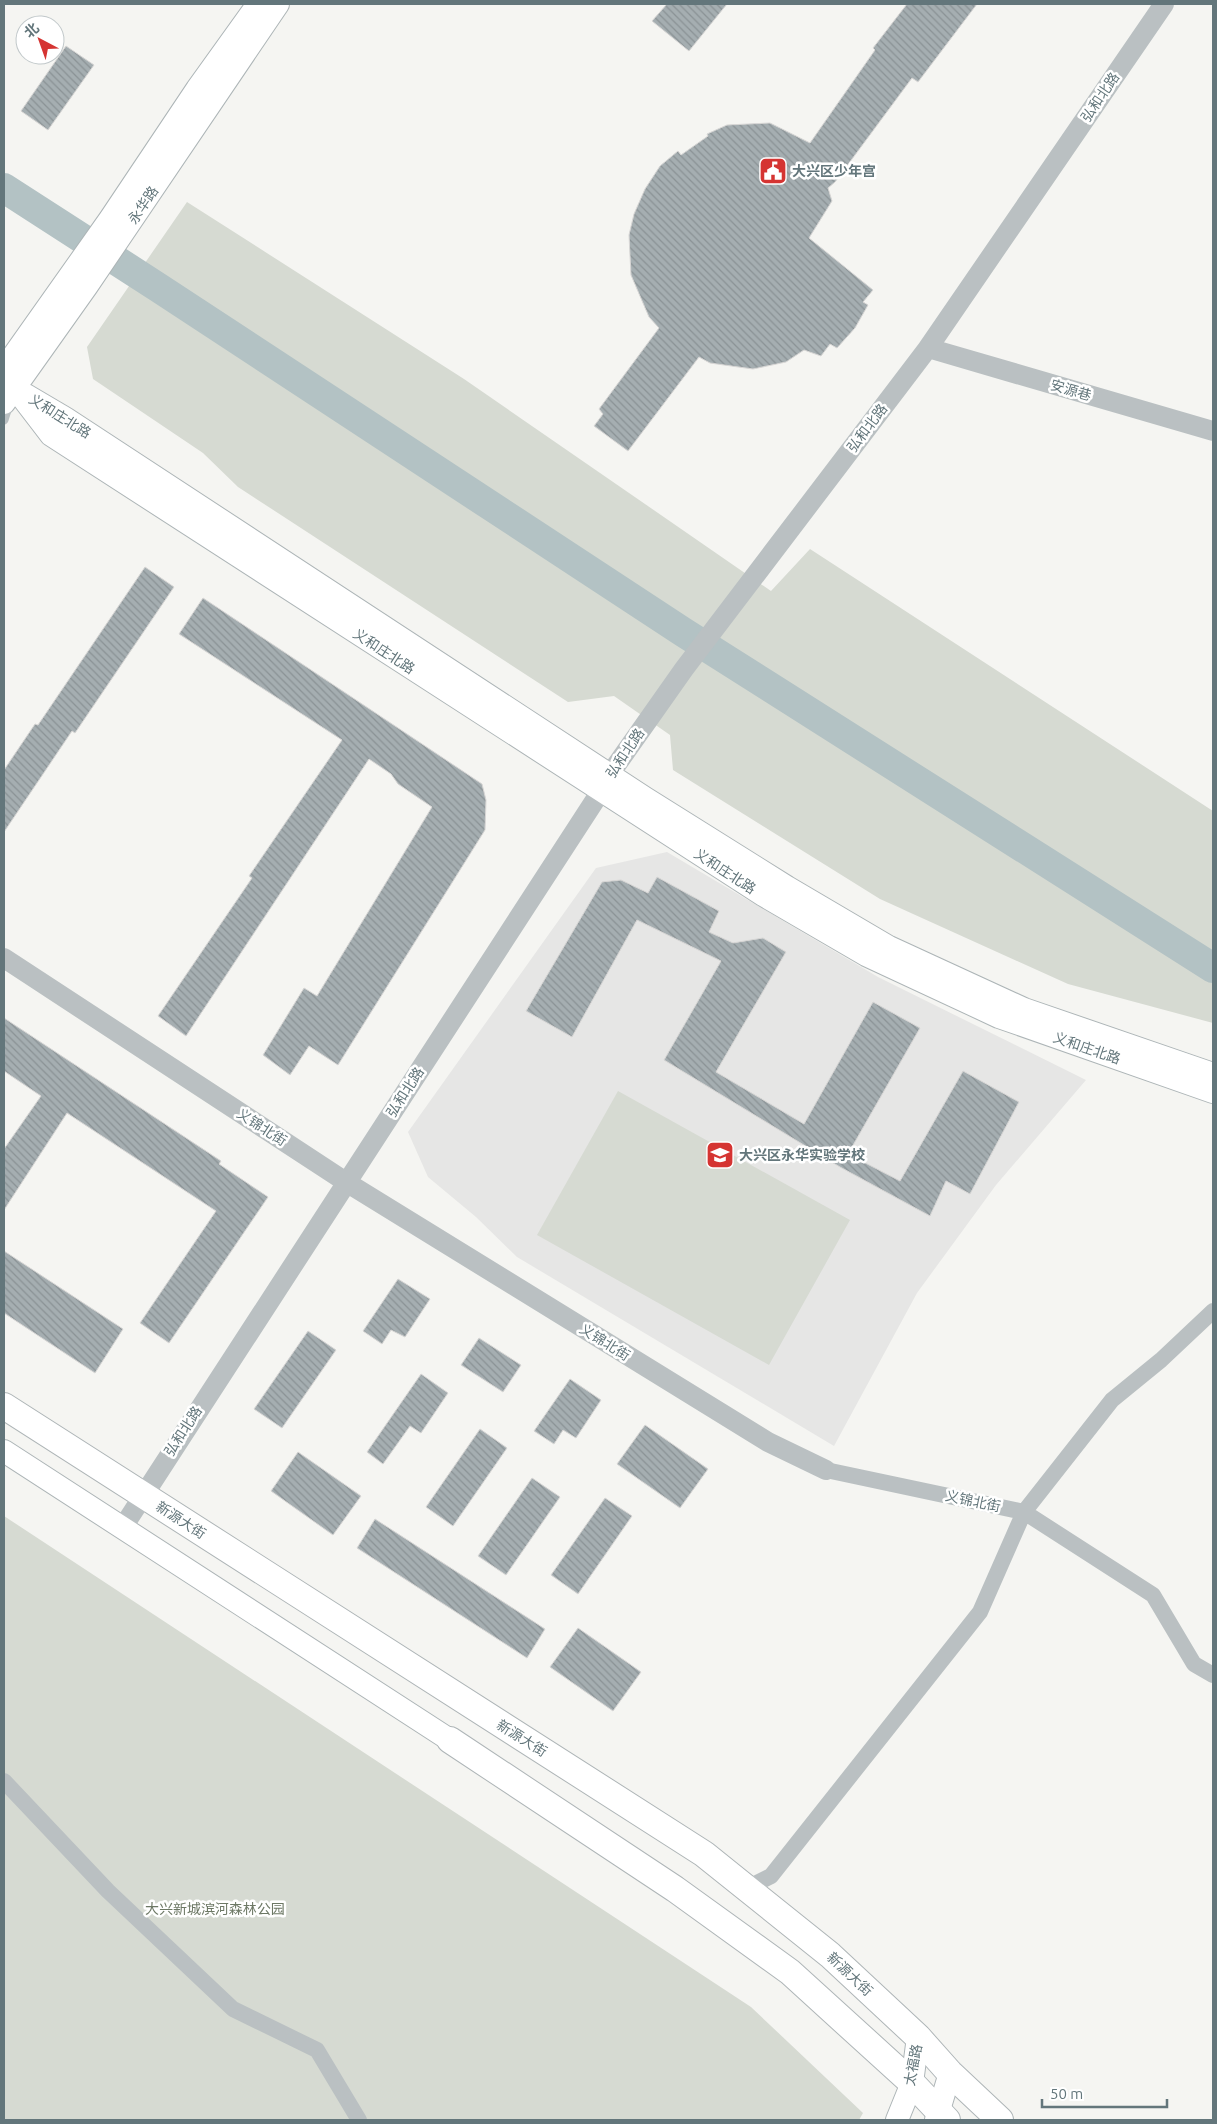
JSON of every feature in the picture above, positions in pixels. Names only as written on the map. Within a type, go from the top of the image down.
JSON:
[{"type":"main road","name":"永华路","points":[[118,224],[258,4]]},
{"type":"main road","name":"永华路","points":[[7,389],[79,279],[278,4]]},
{"type":"main road","name":"永华路","points":[[4,368],[79,279]]},
{"type":"main road","name":"义和庄北路","points":[[7,389],[50,435],[605,783],[889,947],[1024,1009],[1213,1074]]},
{"type":"main road","name":"义和庄北路","points":[[605,783],[763,896],[866,955],[999,1018],[1213,1092]]},
{"type":"main road","name":"新源大街","points":[[4,1406],[704,1854],[830,1954],[1000,2120]]},
{"type":"main road","points":[[4,1451],[123,1526],[675,1888],[790,1972],[912,2083],[941,2118]]},
{"type":"main road","name":"太福路","points":[[897,2120],[912,2083],[918,2038]]},
{"type":"main road","points":[[941,2118],[950,2073]]},
{"type":"street","name":"弘和北路","points":[[123,1526],[605,783],[684,669],[928,348],[1164,4]]},
{"type":"street","name":"安源巷","points":[[928,348],[1213,431]]},
{"type":"street","name":"义锦北街","points":[[4,958],[346,1182],[768,1442],[826,1470],[1024,1512],[1153,1595],[1194,1664],[1213,1675]]},
{"type":"street","points":[[747,1888],[771,1876],[980,1612],[1024,1512],[1112,1400],[1161,1360],[1213,1311]]},
{"type":"street","points":[[4,1781],[108,1891],[234,2009],[317,2050],[359,2120]]},
{"type":"lane","points":[[4,420],[7,389]]},
{"type":"shaded area","name":"大兴区永华实验学校","points":[[667,852],[878,977],[1086,1080],[996,1185],[917,1293],[834,1446],[517,1257],[476,1217],[428,1177],[408,1132],[596,868]]},
{"type":"green space","points":[[187,202],[464,379],[771,591],[810,549],[1213,811],[1213,1023],[1068,984],[880,899],[673,770],[670,735],[614,696],[568,702],[238,487],[203,453],[93,379],[87,347]]},
{"type":"green space","points":[[618,1091],[850,1220],[769,1365],[537,1235]]},
{"type":"green space","name":"大兴新城滨河森林公园","points":[[4,1516],[751,2007],[863,2113],[859,2120],[4,2120]]},
{"type":"building","points":[[667,4],[727,4],[689,51],[652,21]]},
{"type":"building","points":[[907,4],[977,4],[918,82],[912,78],[835,182],[828,188],[832,201],[809,238],[873,290],[863,302],[868,305],[855,328],[837,348],[830,344],[821,356],[804,350],[786,362],[753,369],[710,363],[699,357],[628,451],[594,426],[603,414],[599,409],[659,328],[649,317],[631,275],[629,235],[634,214],[645,189],[660,166],[678,151],[681,155],[708,136],[707,134],[727,125],[770,123],[810,143],[875,50],[873,48]]},
{"type":"building","points":[[66,46],[94,65],[48,130],[21,111],[53,65],[65,65]]},
{"type":"building","points":[[145,567],[174,587],[75,733],[72,731],[4,832],[4,770],[35,724],[38,725]]},
{"type":"building","points":[[203,598],[482,784],[486,800],[485,830],[338,1065],[309,1046],[290,1075],[263,1055],[304,988],[317,996],[432,807],[398,784],[391,774],[369,759],[186,1036],[158,1016],[252,878],[249,876],[342,740],[179,634]]},
{"type":"building","points":[[657,877],[719,911],[709,932],[733,943],[763,938],[786,952],[716,1072],[804,1124],[873,1002],[920,1028],[848,1154],[900,1181],[963,1071],[1019,1102],[970,1194],[946,1181],[930,1216],[840,1167],[664,1060],[721,961],[637,920],[572,1037],[526,1011],[602,882],[621,880],[648,893]]},
{"type":"building","points":[[4,1018],[221,1161],[219,1164],[268,1197],[169,1343],[140,1323],[216,1211],[67,1113],[4,1210],[4,1149],[41,1096],[4,1071]]},
{"type":"building","points":[[4,1251],[123,1329],[95,1373],[4,1313]]},
{"type":"building","points":[[398,1279],[430,1299],[405,1337],[391,1330],[382,1344],[363,1331]]},
{"type":"building","points":[[308,1331],[336,1350],[282,1428],[254,1409]]},
{"type":"building","points":[[479,1338],[521,1365],[503,1392],[461,1365]]},
{"type":"building","points":[[421,1374],[448,1393],[421,1433],[410,1426],[383,1464],[367,1452]]},
{"type":"building","points":[[570,1379],[601,1400],[576,1438],[563,1430],[554,1444],[534,1431]]},
{"type":"building","points":[[645,1425],[708,1469],[680,1508],[617,1464]]},
{"type":"building","points":[[480,1429],[507,1448],[453,1526],[426,1507]]},
{"type":"building","points":[[298,1452],[361,1496],[333,1535],[271,1491]]},
{"type":"building","points":[[532,1478],[560,1497],[506,1575],[478,1556]]},
{"type":"building","points":[[605,1498],[632,1516],[578,1594],[551,1575]]},
{"type":"building","points":[[375,1519],[545,1629],[527,1658],[357,1548]]},
{"type":"building","points":[[578,1628],[641,1672],[613,1711],[550,1667]]},
{"type":"waterway","points":[[4,188],[683,632],[1213,968]]},
{"type":"place","name":"大兴区少年宫","points":[[773,171]]},
{"type":"place","name":"大兴区永华实验学校","points":[[720,1155]]}]
